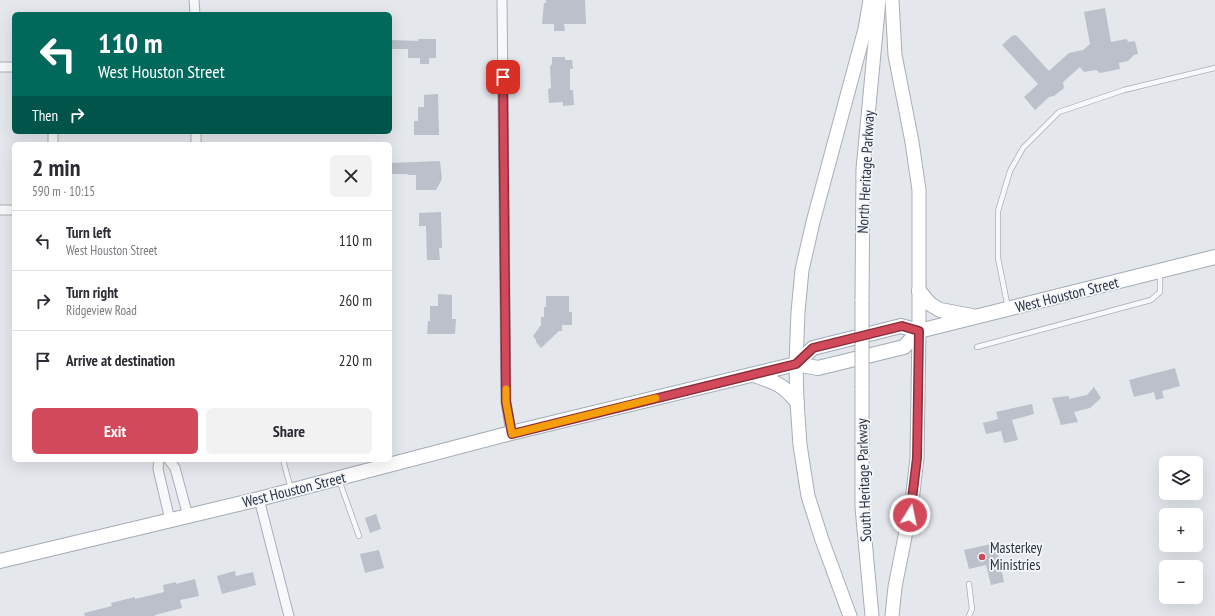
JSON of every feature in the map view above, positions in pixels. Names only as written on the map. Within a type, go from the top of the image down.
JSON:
[{"type":"main road","points":[[850,616],[822,540],[808,496],[800,445],[796,364],[798,312],[802,270],[813,222],[865,29],[870,0]]},
{"type":"main road","name":"North Heritage Parkway","points":[[862,344],[863,169],[879,0]]},
{"type":"main road","points":[[892,0],[895,55],[912,142],[919,190],[917,458],[912,501],[892,616]]},
{"type":"main road","name":"West Houston Street","points":[[796,364],[813,348],[902,326],[919,331],[1215,257]]},
{"type":"main road","points":[[919,291],[930,304],[940,310],[976,317]]},
{"type":"main road","name":"West Houston Street","points":[[0,561],[259,499],[339,478],[376,466],[796,364],[818,368],[904,346],[919,331]]},
{"type":"main road","name":"South Heritage Parkway","points":[[862,344],[862,506],[872,616]]},
{"type":"main road","points":[[754,375],[780,385],[788,391],[797,402]]},
{"type":"street","points":[[194,0],[195,12]]},
{"type":"street","points":[[502,0],[506,402],[512,434]]},
{"type":"street","points":[[0,67],[12,67]]},
{"type":"street","points":[[0,210],[12,210]]},
{"type":"street","points":[[159,462],[158,469],[170,520]]},
{"type":"street","points":[[170,462],[175,468],[188,516]]},
{"type":"street","points":[[259,499],[289,616]]},
{"type":"lane","points":[[1008,309],[998,258],[998,211],[1010,171],[1023,148],[1059,112],[1124,90],[1215,68]]},
{"type":"lane","points":[[977,347],[1151,300],[1160,292],[1160,271]]},
{"type":"lane","points":[[284,462],[291,491]]},
{"type":"lane","points":[[339,478],[359,536]]},
{"type":"lane","points":[[969,584],[972,609],[969,616]]},
{"type":"building","points":[[546,0],[585,0],[586,24],[564,24],[565,31],[554,31],[554,24],[542,24],[544,3],[546,3]]},
{"type":"building","points":[[1105,8],[1111,42],[1126,39],[1129,42],[1135,41],[1138,54],[1134,55],[1128,61],[1119,63],[1120,69],[1100,73],[1096,70],[1084,72],[1080,67],[1063,82],[1064,88],[1054,96],[1049,97],[1035,110],[1024,97],[1038,84],[1002,45],[1012,36],[1016,35],[1049,71],[1069,53],[1083,50],[1090,44],[1084,12]]},
{"type":"building","points":[[418,39],[436,39],[436,58],[429,58],[429,64],[420,64],[420,58],[408,58],[408,49],[392,49],[392,40],[418,41]]},
{"type":"building","points":[[552,57],[565,57],[565,60],[572,60],[573,69],[570,69],[570,90],[573,90],[574,105],[563,106],[563,102],[549,103],[548,89],[551,88],[550,66],[552,64]]},
{"type":"building","points":[[438,94],[439,135],[414,135],[414,121],[418,121],[418,107],[424,107],[424,95]]},
{"type":"building","points":[[440,161],[442,179],[436,190],[416,190],[416,175],[392,174],[392,163]]},
{"type":"building","points":[[441,212],[442,248],[439,248],[440,260],[427,260],[426,226],[419,226],[419,213]]},
{"type":"building","points":[[438,294],[452,295],[452,319],[456,319],[455,334],[427,334],[428,321],[430,321],[430,306],[438,306]]},
{"type":"building","points":[[546,296],[569,296],[569,312],[572,312],[572,325],[562,325],[562,331],[559,331],[541,348],[533,336],[541,325],[541,317],[544,317]]},
{"type":"building","points":[[1175,368],[1180,386],[1162,391],[1164,398],[1156,400],[1154,392],[1134,397],[1129,380]]},
{"type":"building","points":[[1094,387],[1101,398],[1090,408],[1074,412],[1078,422],[1061,425],[1052,398],[1069,396],[1069,399],[1087,395]]},
{"type":"building","points":[[1032,404],[1034,414],[1012,420],[1018,440],[1004,443],[1001,431],[986,434],[983,423],[998,419],[996,412]]},
{"type":"building","points":[[376,514],[381,529],[370,533],[365,518]]},
{"type":"building","name":"Masterkey Ministries","points":[[996,543],[1004,582],[991,585],[986,565],[969,569],[964,550]]},
{"type":"building","points":[[379,550],[384,568],[365,573],[360,554]]},
{"type":"building","points":[[235,571],[236,576],[253,572],[256,585],[222,594],[217,576]]},
{"type":"building","points":[[195,579],[199,596],[180,600],[182,608],[155,616],[85,616],[84,613],[112,606],[111,603],[164,592],[163,585],[176,582],[176,584]]},
{"type":"slow traffic","points":[[506,389],[506,402],[512,434],[656,398]]},
{"type":"place","name":"Masterkey Ministries","points":[[982,557]]},
{"type":"route","points":[[503,77],[503,218],[506,402],[512,434],[796,364],[813,348],[902,326],[919,331],[917,458],[910,515]]}]
